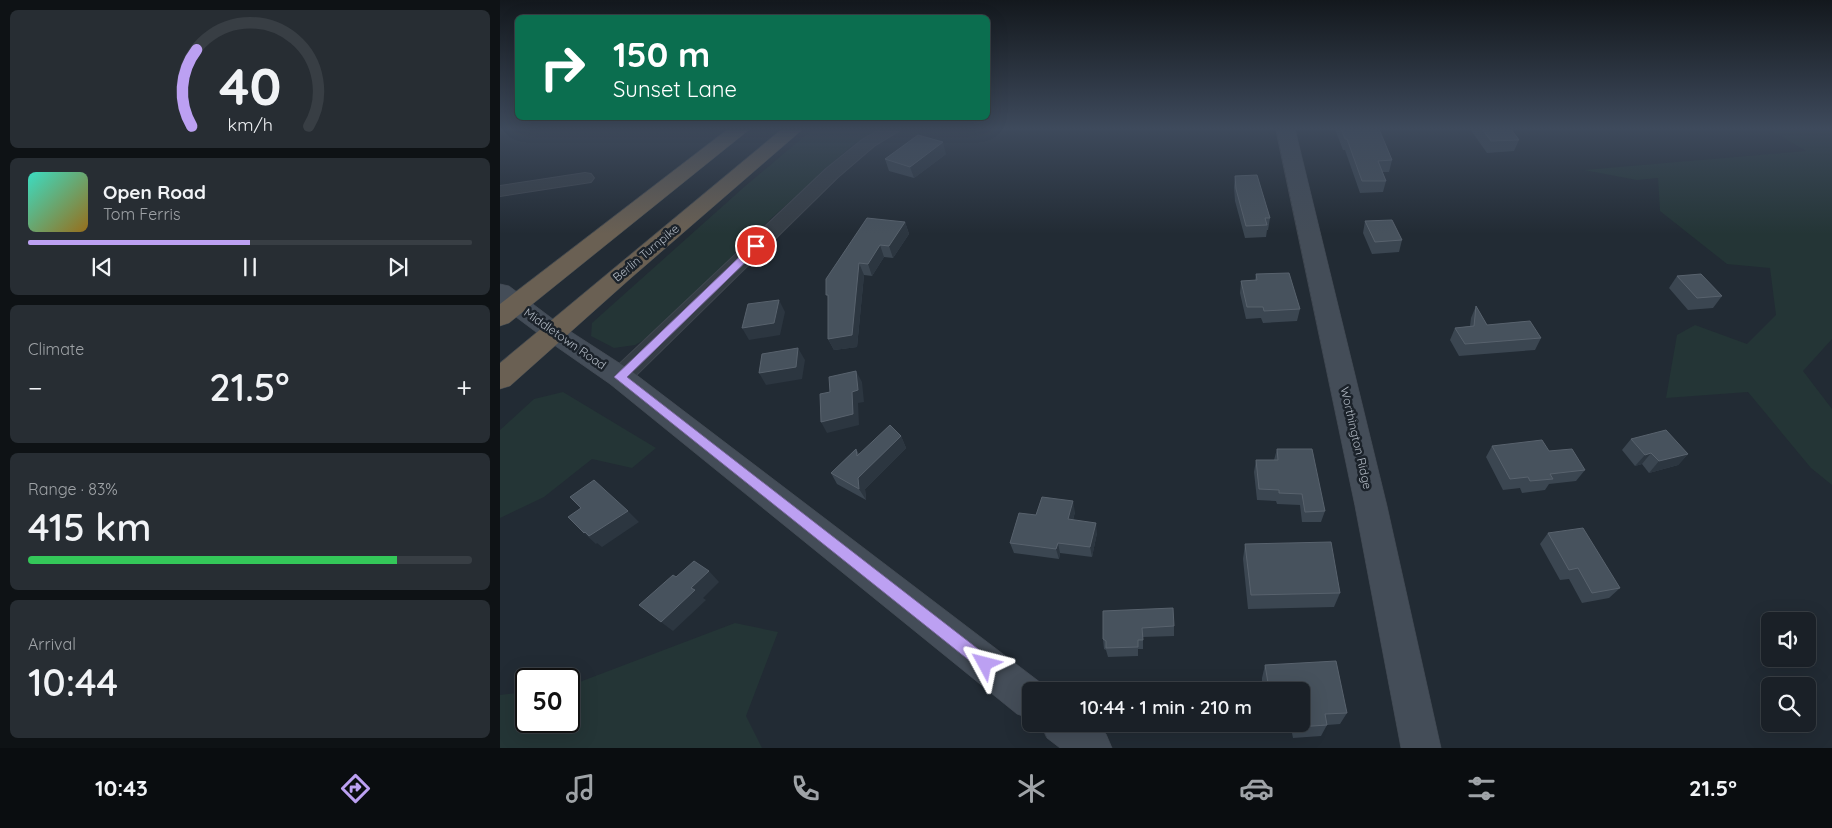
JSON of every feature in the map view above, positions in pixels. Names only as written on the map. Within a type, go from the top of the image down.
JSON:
[{"type":"highway","points":[[505,304],[694,164]]},
{"type":"highway","name":"Berlin Turnpike","points":[[500,379],[753,164]]},
{"type":"street","points":[[620,377],[843,164]]},
{"type":"street","name":"Worthington Ridge","points":[[1293,164],[1373,515],[1421,748]]},
{"type":"street","points":[[500,191],[585,178]]},
{"type":"street","name":"Middletown Road","points":[[505,304],[553,332],[620,377],[1022,693]]},
{"type":"street","points":[[1071,732],[1092,748]]},
{"type":"shaded area","points":[[772,164],[832,164],[754,234],[659,331],[635,345],[614,348],[591,336],[592,323]]},
{"type":"shaded area","points":[[1655,164],[1832,164],[1832,339],[1803,371],[1832,409],[1832,485],[1811,468],[1748,392],[1666,398],[1677,335],[1695,325],[1747,344],[1776,315],[1770,268],[1727,264],[1660,211],[1658,178],[1637,180],[1584,170]]},
{"type":"shaded area","points":[[563,392],[656,448],[632,468],[592,459],[544,497],[500,518],[500,430],[534,399]]},
{"type":"shaded area","points":[[735,623],[778,632],[746,716],[762,748],[500,748],[500,695],[515,693],[515,733],[580,733],[580,682]]},
{"type":"building","points":[[900,164],[914,164],[910,167]]},
{"type":"building","points":[[1356,164],[1379,164],[1386,181],[1362,181]]},
{"type":"building","points":[[1257,175],[1270,218],[1265,218],[1267,225],[1246,226],[1236,189],[1235,176]]},
{"type":"building","points":[[867,218],[905,222],[889,246],[880,245],[868,264],[859,263],[852,335],[828,339],[826,279]]},
{"type":"building","points":[[1392,220],[1402,240],[1375,242],[1365,221]]},
{"type":"building","points":[[1289,273],[1300,309],[1264,311],[1263,307],[1247,307],[1241,281],[1257,280],[1256,274]]},
{"type":"building","points":[[1701,274],[1722,296],[1697,298],[1677,276]]},
{"type":"building","points":[[779,300],[774,323],[742,328],[748,304]]},
{"type":"building","points":[[1476,306],[1487,325],[1530,321],[1541,338],[1465,344],[1455,328],[1474,326]]},
{"type":"building","points":[[798,348],[796,367],[759,373],[762,354]]},
{"type":"building","points":[[856,371],[858,390],[852,392],[853,414],[821,422],[820,394],[830,392],[829,377]]},
{"type":"building","points":[[890,425],[901,436],[858,478],[859,489],[831,473],[856,449],[857,456]]},
{"type":"building","points":[[1666,430],[1688,454],[1659,461],[1651,453],[1645,455],[1631,439]]},
{"type":"building","points":[[1542,440],[1549,451],[1572,449],[1585,470],[1550,474],[1553,479],[1530,481],[1528,477],[1510,479],[1492,446]]},
{"type":"building","points":[[1277,449],[1312,449],[1325,511],[1305,512],[1302,494],[1279,493],[1279,490],[1259,489],[1256,460],[1278,460]]},
{"type":"building","points":[[594,480],[628,511],[589,536],[568,517],[581,508],[570,497]]},
{"type":"building","points":[[1042,497],[1073,501],[1068,519],[1096,523],[1090,547],[1058,543],[1056,549],[1010,543],[1019,513],[1036,515]]},
{"type":"building","points":[[1583,528],[1620,588],[1592,593],[1578,568],[1569,570],[1548,533]]},
{"type":"building","points":[[1331,542],[1340,593],[1251,595],[1245,544]]},
{"type":"building","points":[[694,561],[709,571],[691,588],[695,590],[661,622],[639,605],[673,575],[676,577]]},
{"type":"building","points":[[1173,608],[1174,626],[1142,628],[1143,640],[1138,640],[1138,647],[1106,648],[1106,641],[1103,639],[1103,611]]},
{"type":"building","points":[[1336,661],[1347,713],[1325,714],[1327,725],[1310,726],[1310,682],[1268,682],[1265,665]]},
{"type":"route","points":[[756,246],[620,377],[985,664]]}]
